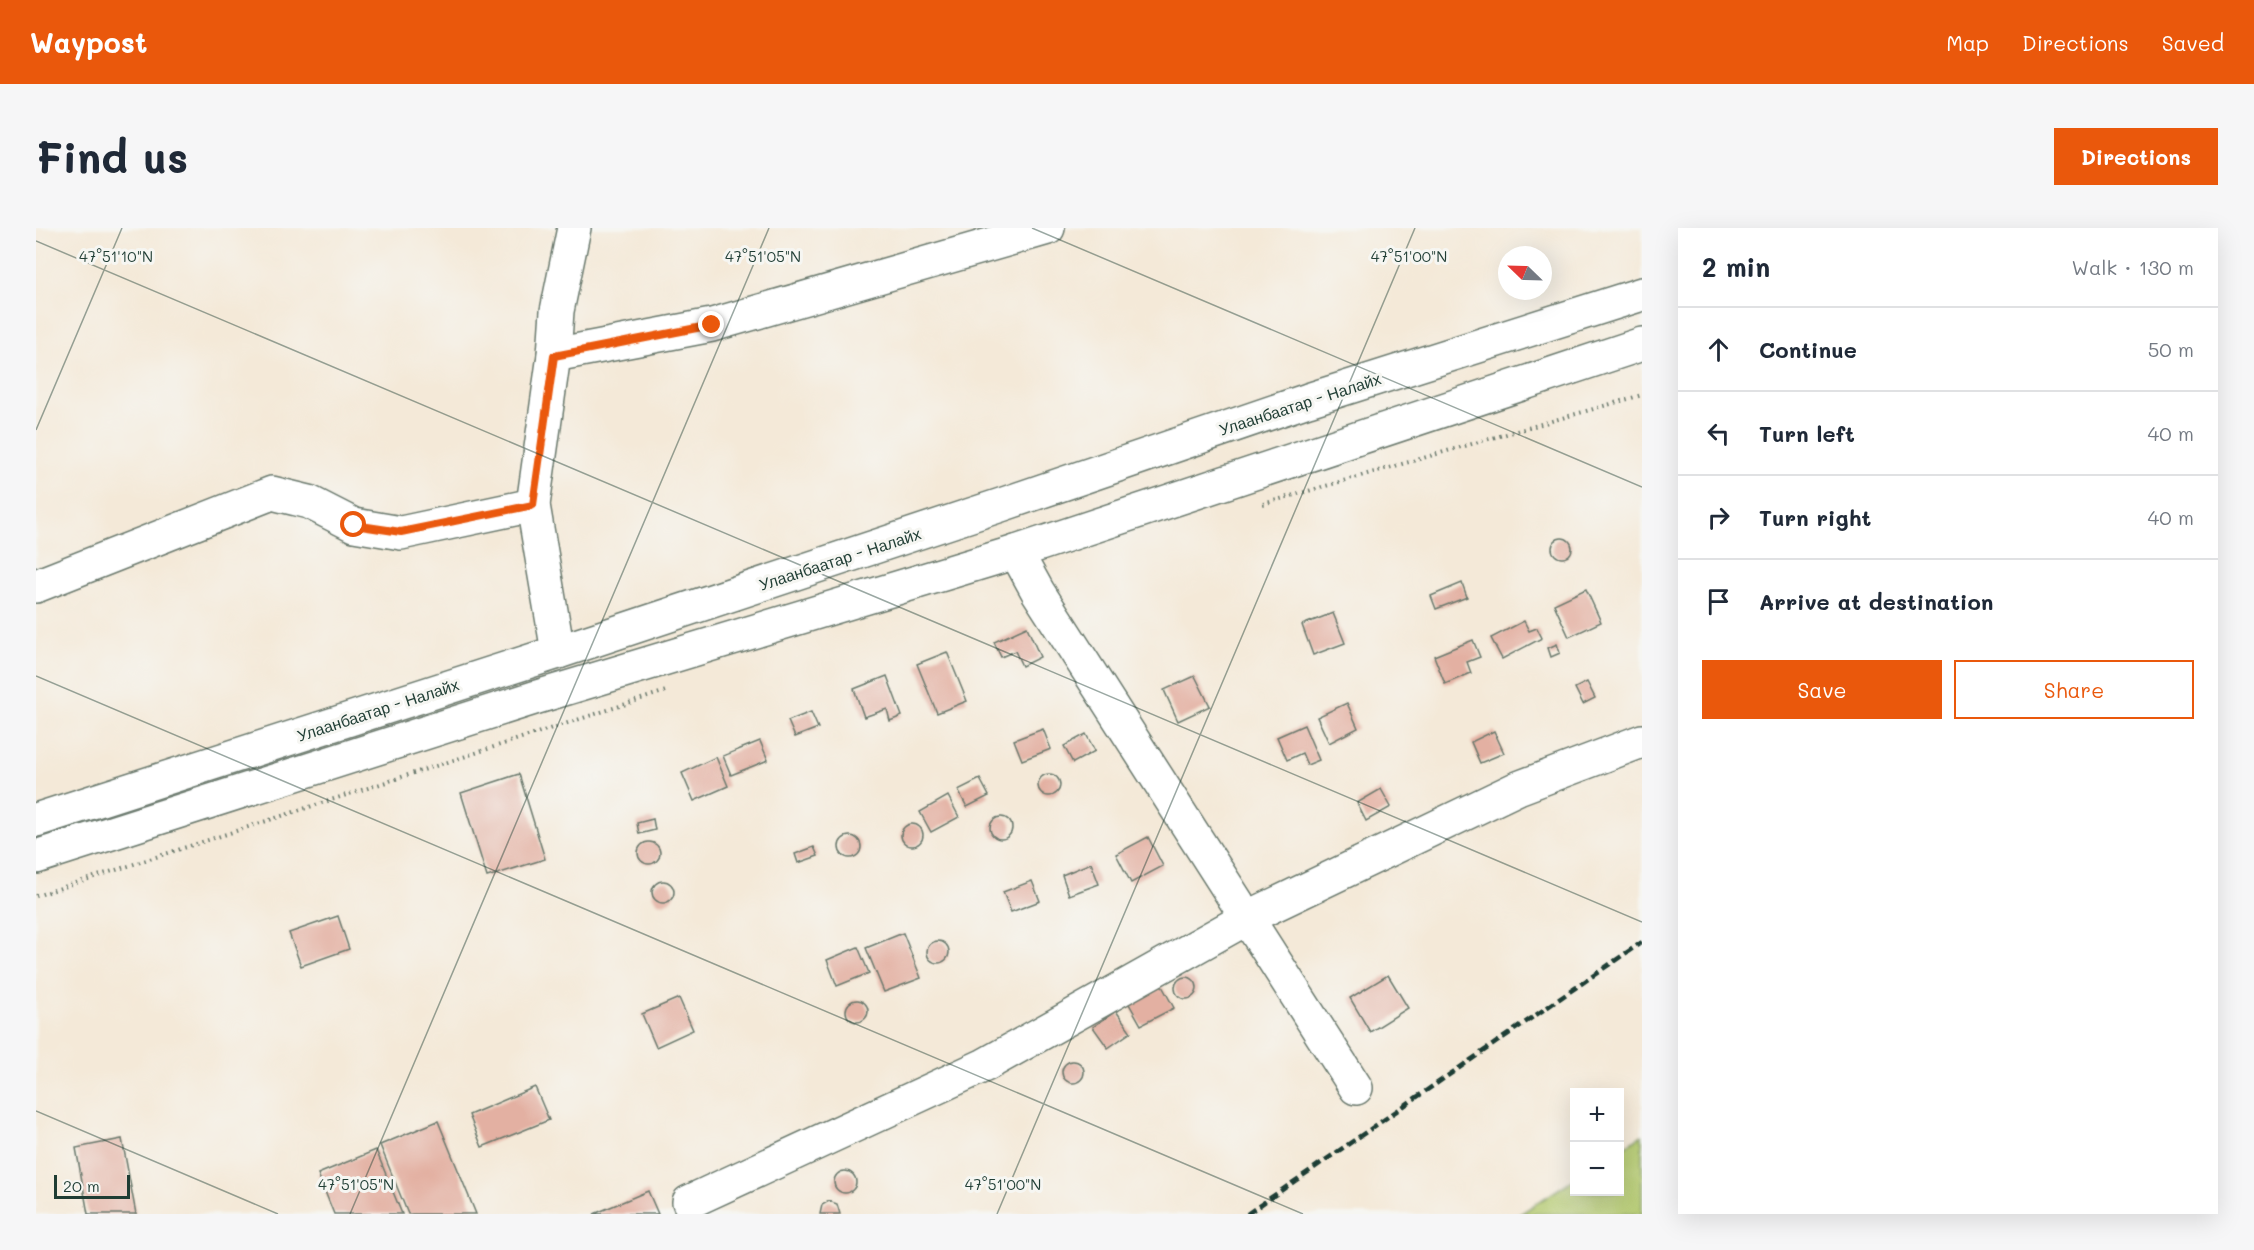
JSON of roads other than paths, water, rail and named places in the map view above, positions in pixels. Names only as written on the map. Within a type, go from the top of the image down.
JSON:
[{"type":"main road","points":[[558,652],[533,505],[554,356],[557,311],[574,228]]},
{"type":"main road","points":[[554,356],[712,325],[1048,228]]},
{"type":"main road","name":"Улаанбаатар - Налайх","points":[[36,820],[558,652],[1308,400],[1642,294]]},
{"type":"main road","points":[[36,857],[534,698],[1016,552],[1642,344]]},
{"type":"main road","points":[[36,586],[272,493],[309,502],[354,525],[401,532],[533,505]]},
{"type":"main road","points":[[1016,552],[1038,592],[1356,1089]]},
{"type":"main road","points":[[689,1202],[985,1065],[1247,918],[1518,788],[1642,741]]},
{"type":"railway","points":[[1247,1214],[1642,942]]}]
